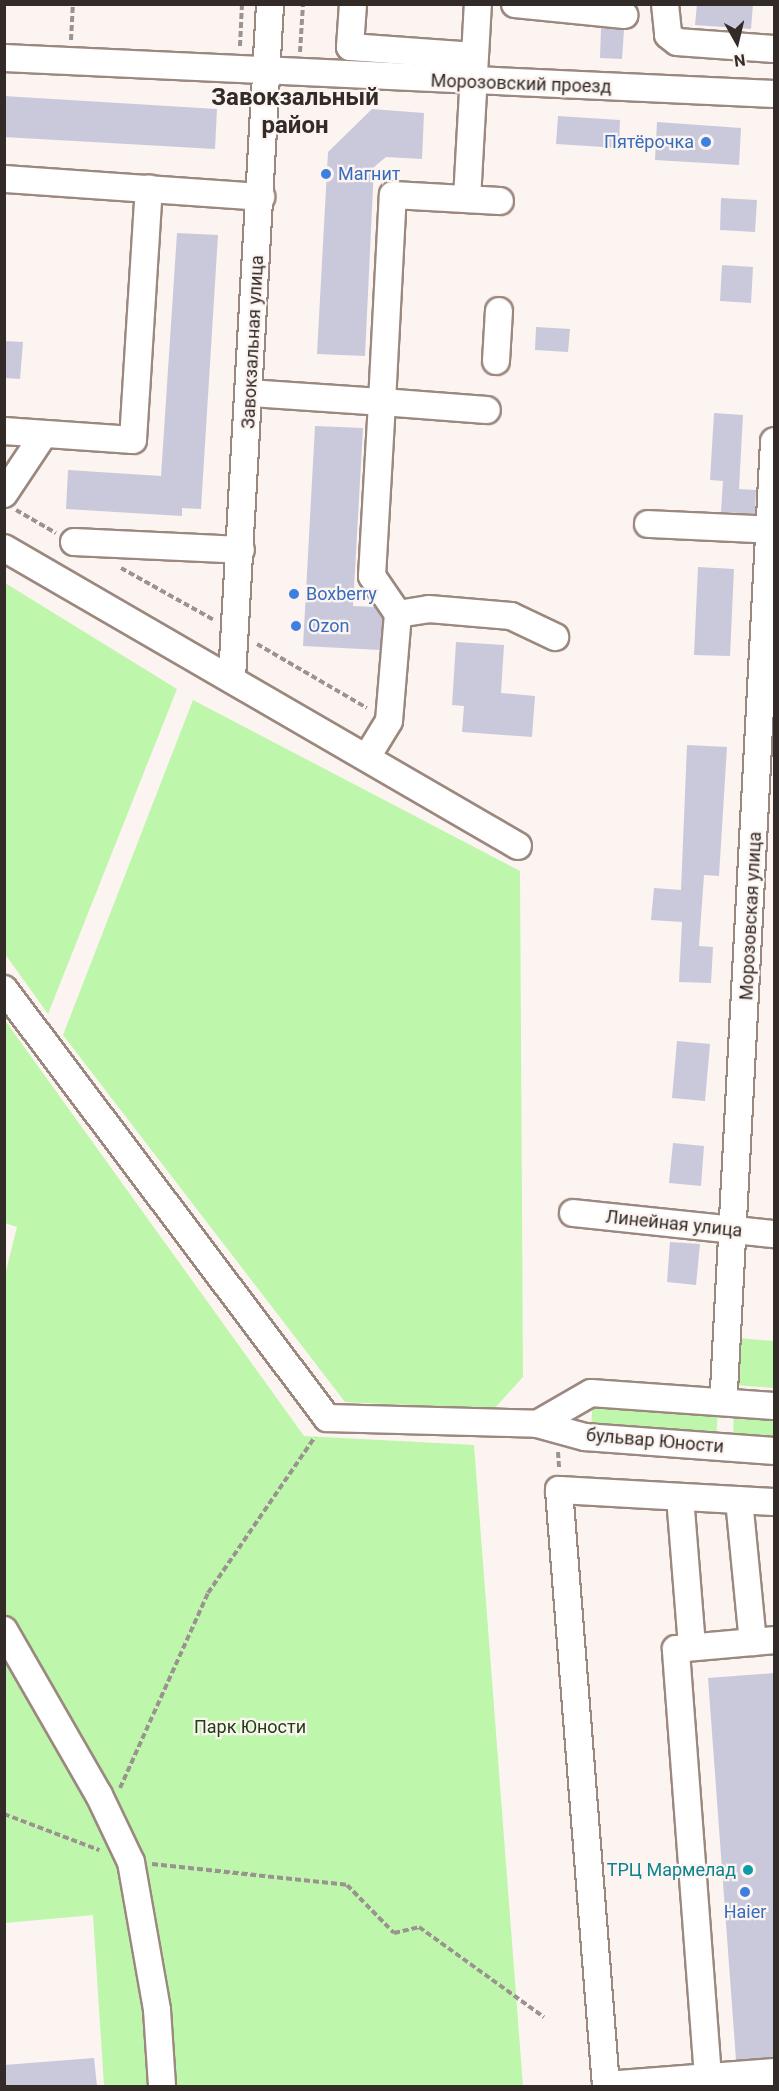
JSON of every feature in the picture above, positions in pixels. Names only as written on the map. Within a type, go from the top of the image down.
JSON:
[{"type":"street","name":"Завокзальная улица","points":[[232,678],[250,393],[270,4]]},
{"type":"street","points":[[353,4],[350,47],[475,56]]},
{"type":"street","points":[[467,199],[478,4]]},
{"type":"street","points":[[515,4],[624,15]]},
{"type":"street","points":[[665,4],[668,34],[677,42],[774,49]]},
{"type":"street","name":"Морозовский проезд","points":[[4,58],[299,74],[774,94]]},
{"type":"street","points":[[4,179],[261,197]]},
{"type":"street","points":[[4,431],[133,440],[149,189]]},
{"type":"street","points":[[367,757],[389,721],[398,614],[372,576],[393,195],[500,201]]},
{"type":"street","points":[[496,361],[499,311]]},
{"type":"street","points":[[250,393],[487,410]]},
{"type":"street","points":[[4,494],[44,434]]},
{"type":"street","name":"Морозовская улица","points":[[724,1390],[735,1231],[772,530],[774,441]]},
{"type":"street","points":[[648,524],[772,530]]},
{"type":"street","points":[[74,542],[241,550]]},
{"type":"street","points":[[4,548],[232,678],[518,846]]},
{"type":"street","points":[[398,614],[429,609],[511,616],[555,637]]},
{"type":"street","points":[[4,989],[327,1418]]},
{"type":"street","name":"Линейная улица","points":[[573,1213],[774,1234]]},
{"type":"street","points":[[537,1424],[591,1393],[774,1406]]},
{"type":"street","name":"бульвар Юности","points":[[327,1418],[537,1424],[585,1437],[774,1451]]},
{"type":"street","points":[[774,1502],[560,1490],[606,2086],[774,2072]]},
{"type":"street","points":[[680,1497],[692,1647]]},
{"type":"street","points":[[708,2077],[676,1649],[764,1641],[739,1500]]},
{"type":"street","points":[[4,1630],[108,1814],[131,1862],[157,2010],[162,2086]]},
{"type":"path","points":[[70,62],[73,4]]},
{"type":"path","points":[[239,71],[242,4]]},
{"type":"path","points":[[299,74],[303,4]]},
{"type":"path","points":[[4,504],[74,542]]},
{"type":"path","points":[[114,565],[236,632],[389,721]]},
{"type":"path","points":[[108,1814],[208,1593],[327,1418]]},
{"type":"path","points":[[537,1424],[558,1449],[560,1490]]},
{"type":"path","points":[[4,1814],[131,1862],[347,1885],[394,1933],[419,1927],[544,2017]]},
{"type":"green space","points":[[5,583],[177,689],[48,1014],[5,954]]},
{"type":"green space","points":[[193,700],[520,871],[523,1377],[494,1409],[345,1402],[63,1035]]},
{"type":"green space","name":"Парк Юности","points":[[4,1019],[304,1436],[474,1445],[523,2086],[104,2086],[93,1915],[5,1923],[4,1279],[17,1227],[5,1223]]},
{"type":"green space","points":[[739,1338],[774,1341],[774,1388],[735,1385]]},
{"type":"green space","points":[[593,1398],[718,1410],[716,1439],[591,1428]]},
{"type":"green space","points":[[734,1410],[774,1413],[774,1444],[733,1440]]},
{"type":"building","points":[[697,4],[753,4],[751,29],[695,25]]},
{"type":"building","points":[[601,28],[624,30],[622,59],[600,58]]},
{"type":"building","points":[[4,96],[217,109],[215,149],[4,137]]},
{"type":"building","points":[[372,109],[424,113],[422,159],[386,157],[374,167],[365,356],[317,354],[328,152]]},
{"type":"building","points":[[558,116],[620,120],[619,148],[556,144]]},
{"type":"building","points":[[657,122],[741,128],[739,165],[655,160]]},
{"type":"building","points":[[721,198],[757,200],[755,232],[720,230]]},
{"type":"building","points":[[177,233],[218,235],[201,509],[182,508],[182,516],[66,509],[68,470],[161,476]]},
{"type":"building","points":[[722,265],[753,267],[751,303],[720,301]]},
{"type":"building","points":[[536,327],[570,329],[568,352],[535,350]]},
{"type":"building","points":[[4,341],[23,342],[20,379],[4,378]]},
{"type":"building","points":[[714,413],[743,415],[739,489],[756,490],[755,514],[721,512],[723,481],[710,480]]},
{"type":"building","points":[[315,426],[363,428],[353,606],[375,607],[383,618],[380,650],[303,646]]},
{"type":"building","points":[[698,567],[734,569],[730,656],[694,655]]},
{"type":"building","points":[[456,642],[504,645],[501,693],[535,696],[532,737],[462,732],[464,706],[452,705]]},
{"type":"building","points":[[687,745],[727,747],[719,876],[704,875],[699,946],[713,947],[711,983],[679,982],[682,922],[651,920],[654,888],[681,890]]},
{"type":"building","points":[[677,1041],[710,1044],[705,1101],[672,1098]]},
{"type":"building","points":[[673,1143],[704,1146],[701,1186],[669,1183]]},
{"type":"building","points":[[670,1242],[700,1244],[696,1285],[667,1282]]},
{"type":"building","name":"ТРЦ Мармелад","points":[[774,1673],[774,2057],[736,2060],[708,1678]]},
{"type":"building","points":[[94,2058],[97,2086],[4,2086],[4,2065]]},
{"type":"place","name":"Пятёрочка","points":[[706,142]]},
{"type":"place","name":"Магнит","points":[[326,174]]},
{"type":"place","name":"Boxberry","points":[[294,594]]},
{"type":"place","name":"Ozon","points":[[296,626]]},
{"type":"place","name":"ТРЦ Мармелад","points":[[748,1870]]},
{"type":"place","name":"Haier","points":[[745,1892]]},
{"type":"district","name":"Завокзальный район","points":[[295,112]]}]
